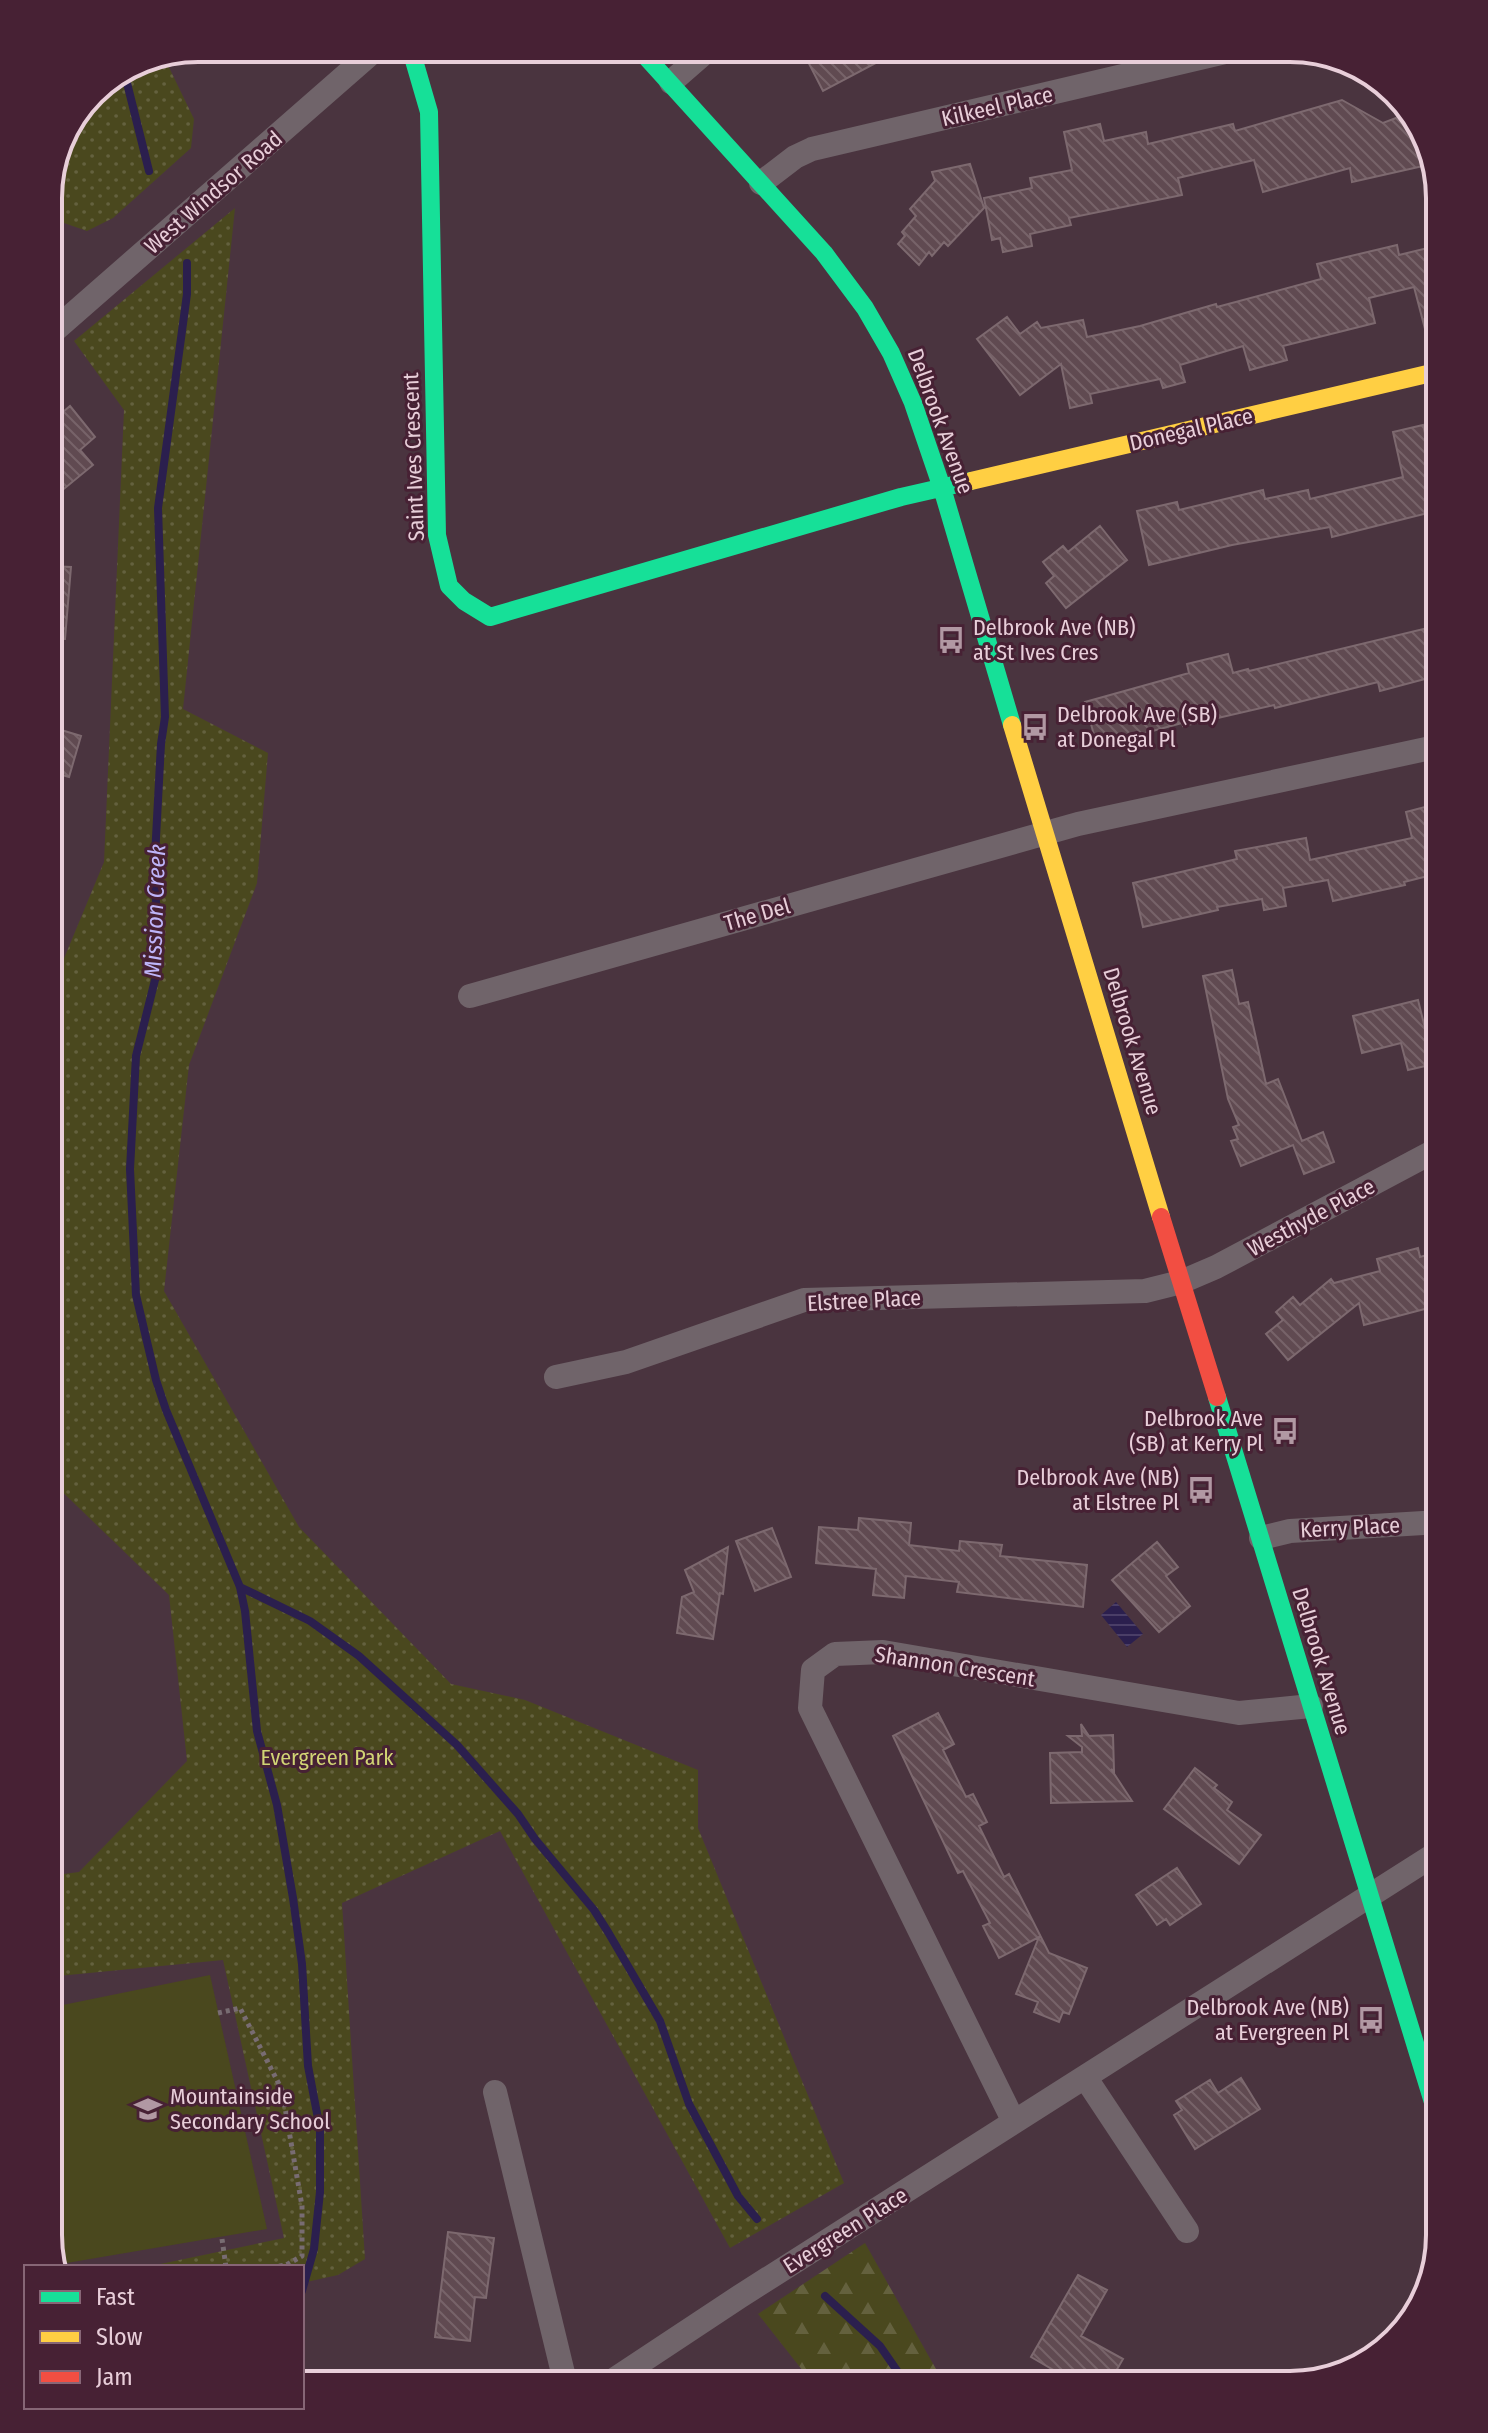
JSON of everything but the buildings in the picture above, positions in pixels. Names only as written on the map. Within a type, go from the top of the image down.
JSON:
[{"type":"street","name":"West Windsor Road","points":[[62,324],[361,62]]},
{"type":"street","name":"Saint Ives Crescent","points":[[414,62],[429,112],[437,535],[449,586],[464,601],[490,617],[901,497],[942,488]]},
{"type":"street","name":"Delbrook Avenue","points":[[652,62],[824,253],[865,308],[891,353],[913,403],[942,488],[1044,834],[1426,2080]]},
{"type":"street","points":[[671,82],[694,62]]},
{"type":"street","name":"Kilkeel Place","points":[[761,183],[795,157],[812,149],[1182,62]]},
{"type":"street","name":"Donegal Place","points":[[942,488],[1426,374]]},
{"type":"street","points":[[1044,834],[1426,749]]},
{"type":"street","name":"The Del","points":[[470,996],[1044,834]]},
{"type":"street","name":"Westhyde Place","points":[[1181,1282],[1216,1267],[1426,1155]]},
{"type":"street","name":"Elstree Place","points":[[556,1377],[626,1362],[804,1300],[1145,1291],[1181,1282]]},
{"type":"street","name":"Kerry Place","points":[[1261,1538],[1290,1531],[1426,1523]]},
{"type":"street","name":"Shannon Crescent","points":[[1014,2122],[810,1708],[813,1670],[835,1654],[883,1652],[1239,1713],[1311,1706]]},
{"type":"street","name":"Evergreen Place","points":[[628,2371],[1426,1860]]},
{"type":"street","points":[[1085,2077],[1187,2231]]},
{"type":"street","points":[[495,2092],[563,2371]]},
{"type":"path","points":[[218,2013],[240,2008],[282,2090],[302,2206],[302,2256],[286,2265]]},
{"type":"path","points":[[222,2239],[226,2265]]},
{"type":"green space","points":[[168,66],[194,119],[191,148],[113,218],[87,231],[62,222],[62,189],[76,138],[90,115],[108,96],[130,80]]},
{"type":"green space","name":"Evergreen Park","points":[[235,208],[183,709],[268,753],[257,883],[189,1065],[164,1291],[299,1527],[451,1684],[525,1700],[698,1770],[698,1828],[844,2183],[730,2248],[500,1831],[342,1903],[365,2259],[338,2275],[304,2283],[304,2265],[156,2265],[284,2238],[223,1960],[62,1976],[62,1874],[79,1872],[187,1761],[169,1595],[62,1492],[62,963],[104,862],[124,410],[74,341]]},
{"type":"green space","name":"Mountainside Secondary School","points":[[210,1975],[267,2229],[66,2263],[62,2235],[62,2005]]},
{"type":"green space","points":[[865,2243],[937,2371],[803,2371],[758,2314]]},
{"type":"shaded area","points":[[1116,1602],[1143,1634],[1127,1647],[1101,1615]]},
{"type":"waterway","name":"Mission Creek","points":[[127,82],[149,171]]},
{"type":"waterway","name":"Mission Creek","points":[[187,263],[187,294],[158,508],[165,717],[154,875],[158,929],[156,976],[136,1056],[130,1169],[136,1295],[166,1410],[240,1587],[245,1611],[257,1731],[277,1805],[293,1898],[302,1964],[308,2066],[320,2129],[320,2192],[314,2249],[304,2284]]},
{"type":"waterway","points":[[240,1587],[310,1621],[359,1656],[457,1745],[518,1814],[608,1932],[660,2021],[689,2104],[738,2196],[757,2219]]},
{"type":"waterway","points":[[825,2296],[880,2346],[897,2371]]},
{"type":"traffic: fast","points":[[414,62],[429,112],[437,535],[449,586],[464,601],[490,617],[901,497],[971,481]]},
{"type":"traffic: fast","points":[[651,62],[824,253],[865,308],[891,353],[913,403],[942,488],[1012,725]]},
{"type":"traffic: fast","points":[[1217,1397],[1426,2079]]},
{"type":"traffic: slow","points":[[971,481],[1426,374]]},
{"type":"traffic: slow","points":[[1012,725],[1161,1217]]},
{"type":"traffic: jam","points":[[1161,1217],[1217,1397]]},
{"type":"place","name":"Delbrook Ave (NB) at St Ives Cres","points":[[951,640]]},
{"type":"place","name":"Delbrook Ave (SB) at Donegal Pl","points":[[1035,727]]},
{"type":"place","name":"Delbrook Ave (SB) at Kerry Pl","points":[[1285,1431]]},
{"type":"place","name":"Delbrook Ave (NB) at Elstree Pl","points":[[1201,1490]]},
{"type":"place","name":"Delbrook Ave (NB) at Evergreen Pl","points":[[1371,2020]]},
{"type":"place","name":"Mountainside Secondary School","points":[[148,2109]]}]
